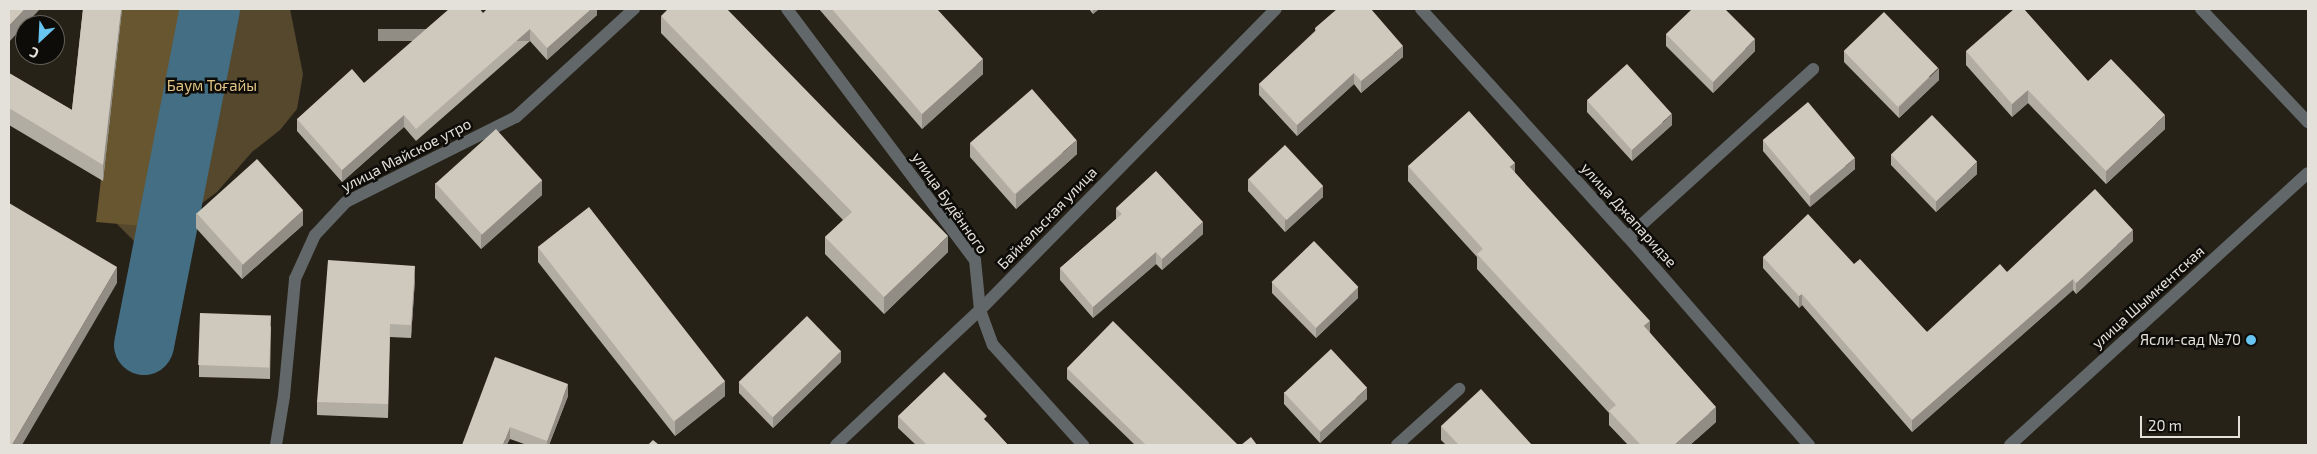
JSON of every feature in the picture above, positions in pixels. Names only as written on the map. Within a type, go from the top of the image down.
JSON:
[{"type":"street","name":"улица Майское утро","points":[[276,445],[284,396],[295,279],[315,235],[346,202],[516,117],[634,9]]},
{"type":"street","name":"улица Будённого","points":[[787,9],[975,260],[980,310],[993,345],[1083,445]]},
{"type":"street","name":"Байкальская улица","points":[[836,445],[980,310],[1276,9]]},
{"type":"street","name":"улица Джапаридзе","points":[[1421,9],[1628,237],[1809,445]]},
{"type":"street","points":[[2201,9],[2308,122]]},
{"type":"street","points":[[1628,237],[1813,69]]},
{"type":"street","name":"улица Шымкентская","points":[[2010,445],[2308,173]]},
{"type":"street","points":[[1396,445],[1459,389]]},
{"type":"green space","name":"Баум Тоғайы","points":[[146,9],[290,9],[303,74],[297,109],[280,130],[252,152],[217,192],[181,219],[153,260],[112,219]]},
{"type":"shaded area","points":[[121,9],[193,9],[143,226],[96,222]]},
{"type":"building","points":[[9,9],[25,9],[19,15],[15,15],[15,20],[9,26]]},
{"type":"building","points":[[83,9],[121,9],[103,165],[9,108],[9,73],[72,110]]},
{"type":"building","points":[[449,9],[480,9],[483,13],[487,9],[591,9],[547,48],[530,29],[416,129],[404,115],[342,170],[297,119],[352,69],[364,83]]},
{"type":"building","points":[[668,9],[727,9],[948,236],[884,297],[825,237],[852,212],[661,16]]},
{"type":"building","points":[[832,9],[937,9],[983,59],[922,114]]},
{"type":"building","points":[[1337,9],[1371,9],[1403,46],[1361,81],[1354,73],[1297,125],[1259,84],[1317,30],[1315,28]]},
{"type":"building","points":[[1692,9],[1725,9],[1755,39],[1713,82],[1666,34]]},
{"type":"building","points":[[2014,9],[2024,9],[2088,81],[2111,59],[2165,115],[2106,171],[2028,90],[2012,104],[1966,51]]},
{"type":"building","points":[[1884,12],[1938,68],[1898,107],[1844,51]]},
{"type":"building","points":[[1627,64],[1672,114],[1632,150],[1587,100]]},
{"type":"building","points":[[1032,89],[1077,140],[1015,194],[970,143]]},
{"type":"building","points":[[1808,102],[1855,158],[1810,196],[1763,140]]},
{"type":"building","points":[[1469,111],[1515,163],[1510,167],[1650,321],[1644,326],[1716,407],[1674,445],[1641,445],[1609,411],[1616,405],[1477,254],[1483,249],[1408,166]]},
{"type":"building","points":[[1932,115],[1977,162],[1936,201],[1891,155]]},
{"type":"building","points":[[496,129],[542,180],[482,234],[436,183]]},
{"type":"building","points":[[1285,145],[1323,186],[1287,220],[1248,179]]},
{"type":"building","points":[[257,159],[303,210],[243,264],[197,213]]},
{"type":"building","points":[[1156,171],[1203,222],[1162,259],[1156,252],[1093,307],[1060,268],[1122,214],[1116,208]]},
{"type":"building","points":[[2095,189],[2133,230],[2076,283],[2073,279],[1912,420],[1802,294],[1799,296],[1763,257],[1808,214],[1854,264],[1860,259],[1927,332],[2000,264],[2007,272]]},
{"type":"building","points":[[9,203],[117,267],[12,445],[9,445]]},
{"type":"building","points":[[589,207],[725,381],[674,421],[538,247]]},
{"type":"building","points":[[1314,241],[1358,287],[1316,328],[1272,282]]},
{"type":"building","points":[[328,260],[415,266],[411,325],[390,324],[388,404],[317,402]]},
{"type":"building","points":[[200,313],[271,315],[269,367],[198,365]]},
{"type":"building","points":[[807,316],[841,351],[773,417],[739,382]]},
{"type":"building","points":[[1113,321],[1238,445],[1146,445],[1067,368]]},
{"type":"building","points":[[1331,349],[1367,388],[1320,431],[1284,393]]},
{"type":"building","points":[[495,357],[568,384],[547,441],[510,427],[503,445],[462,445]]},
{"type":"building","points":[[944,372],[987,416],[984,419],[1008,445],[927,445],[898,416]]},
{"type":"building","points":[[1481,389],[1532,445],[1459,445],[1441,426]]},
{"type":"building","points":[[1251,437],[1257,445],[1241,445]]},
{"type":"building","points":[[653,440],[659,445],[648,445]]},
{"type":"waterway","points":[[144,345],[210,9]]},
{"type":"place","name":"Ясли-сад №70","points":[[2251,340]]}]
